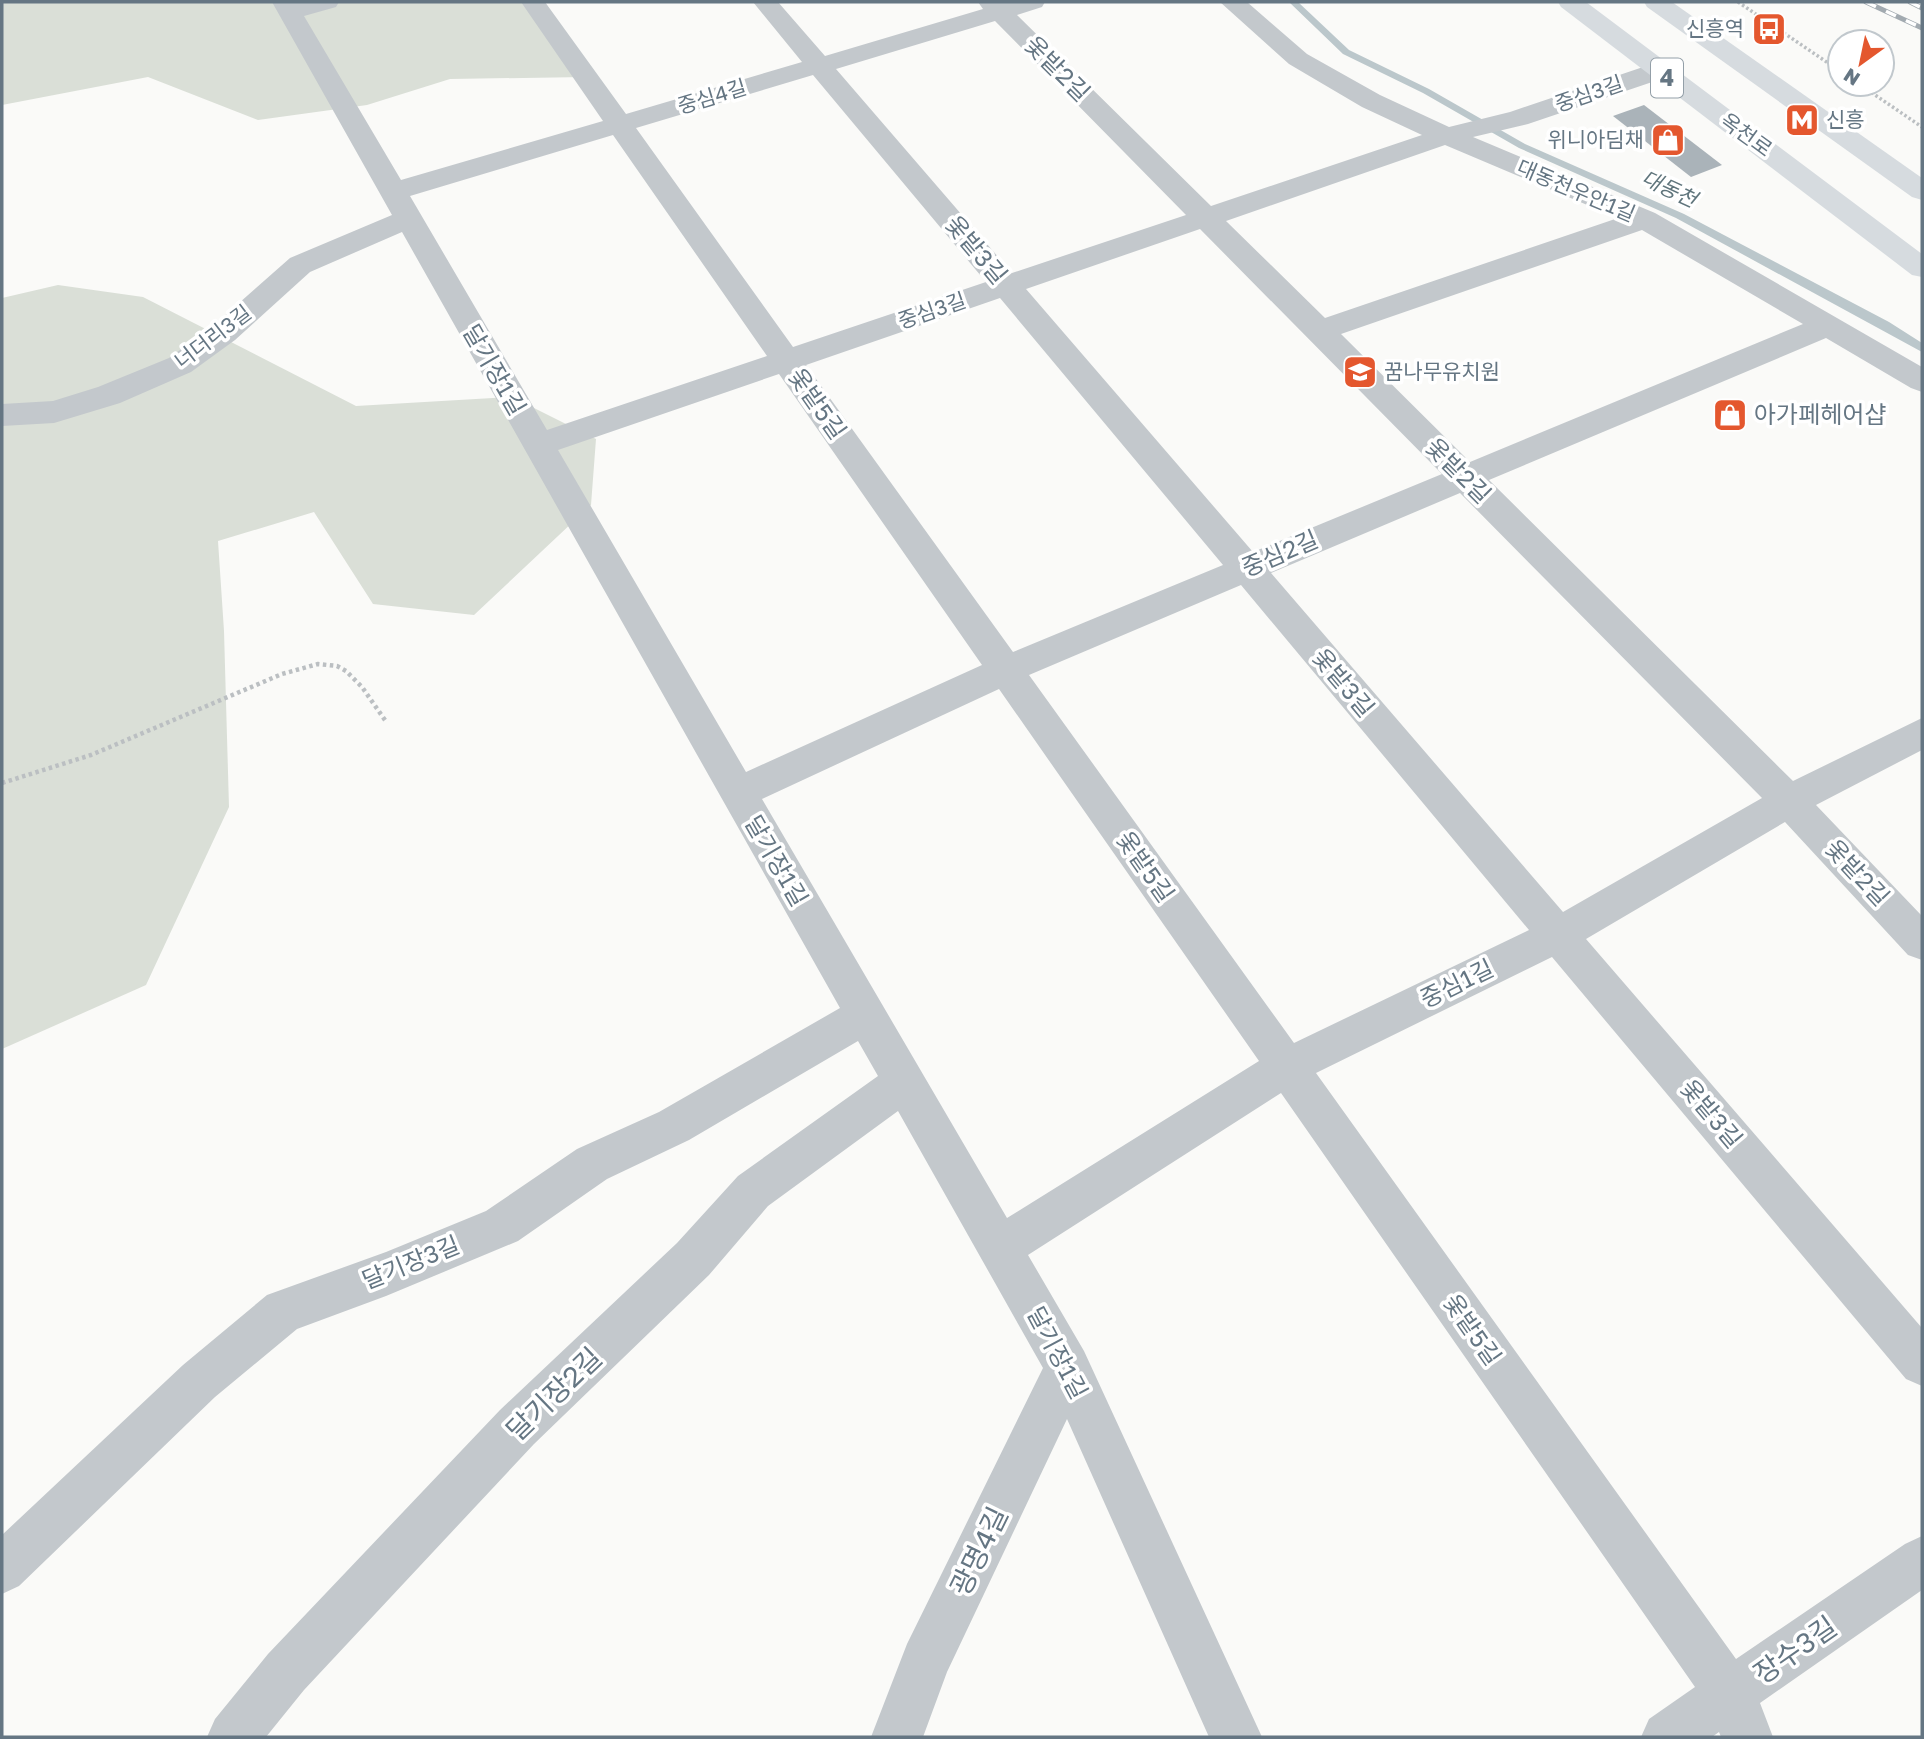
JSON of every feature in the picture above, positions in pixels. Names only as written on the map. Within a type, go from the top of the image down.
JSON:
[{"type":"main road","name":"옥천로","points":[[1570,2],[1922,268]]},
{"type":"main road","name":"4","points":[[1656,2],[1922,191]]},
{"type":"street","points":[[286,7],[327,2]]},
{"type":"street","name":"옻밭5길","points":[[533,2],[1286,1067],[1739,1716]]},
{"type":"street","name":"옻밭3길","points":[[765,2],[1922,1363]]},
{"type":"street","name":"중심4길","points":[[400,206],[620,124],[819,65],[995,7],[1033,2]]},
{"type":"street","name":"대동천우안1길","points":[[1232,2],[1298,59],[1371,101],[1446,136],[1645,219],[1922,381]]},
{"type":"street","name":"달기장1길","points":[[286,7],[1068,1367],[1236,1737]]},
{"type":"street","name":"옻밭2길","points":[[995,7],[1788,801],[1922,943]]},
{"type":"street","name":"중심3길","points":[[537,445],[1446,136],[1519,118],[1658,71]]},
{"type":"street","name":"너더리3길","points":[[2,415],[54,412],[109,395],[180,365],[224,332],[300,265],[400,206]]},
{"type":"street","points":[[1319,331],[1645,219]]},
{"type":"street","name":"중심2길","points":[[737,793],[1005,670],[1829,326]]},
{"type":"street","name":"중심1길","points":[[999,1248],[1286,1067],[1558,935],[1788,801],[1922,733]]},
{"type":"street","name":"달기장3길","points":[[2,1569],[199,1381],[283,1311],[386,1274],[502,1226],[592,1164],[674,1126],[865,1015]]},
{"type":"street","name":"달기장2길","points":[[233,1737],[286,1672],[517,1427],[693,1259],[753,1191],[904,1082]]},
{"type":"street","name":"광명4길","points":[[897,1737],[925,1662],[1068,1367]]},
{"type":"street","name":"장수3길","points":[[1667,1737],[1739,1716],[1922,1561]]},
{"type":"path","points":[[1738,2],[1826,62]]},
{"type":"path","points":[[1880,98],[1922,127]]},
{"type":"path","points":[[2,783],[84,756],[278,677],[313,666],[328,664],[347,673],[387,723]]},
{"type":"shaded area","points":[[2,2],[536,2],[585,77],[450,79],[367,105],[258,120],[148,77],[2,105]]},
{"type":"shaded area","points":[[58,285],[143,297],[356,406],[512,397],[596,439],[591,505],[474,615],[373,604],[314,512],[218,541],[224,631],[229,807],[146,985],[2,1049],[2,298]]},
{"type":"building","name":"위니아딤채","points":[[1644,105],[1722,165],[1691,177],[1613,116]]},
{"type":"waterway","name":"대동천","points":[[1293,2],[1346,52],[1426,91],[1522,146],[1680,216],[1885,325],[1922,348]]},
{"type":"railway","points":[[1866,2],[1922,28]]},
{"type":"railway","points":[[1910,2],[1922,8]]},
{"type":"place","name":"신흥역","points":[[1769,29]]},
{"type":"place","name":"신흥","points":[[1802,120]]},
{"type":"place","name":"위니아딤채","points":[[1668,140]]},
{"type":"place","name":"꿈나무유치원","points":[[1360,372]]},
{"type":"place","name":"아가페헤어샵","points":[[1730,415]]}]
